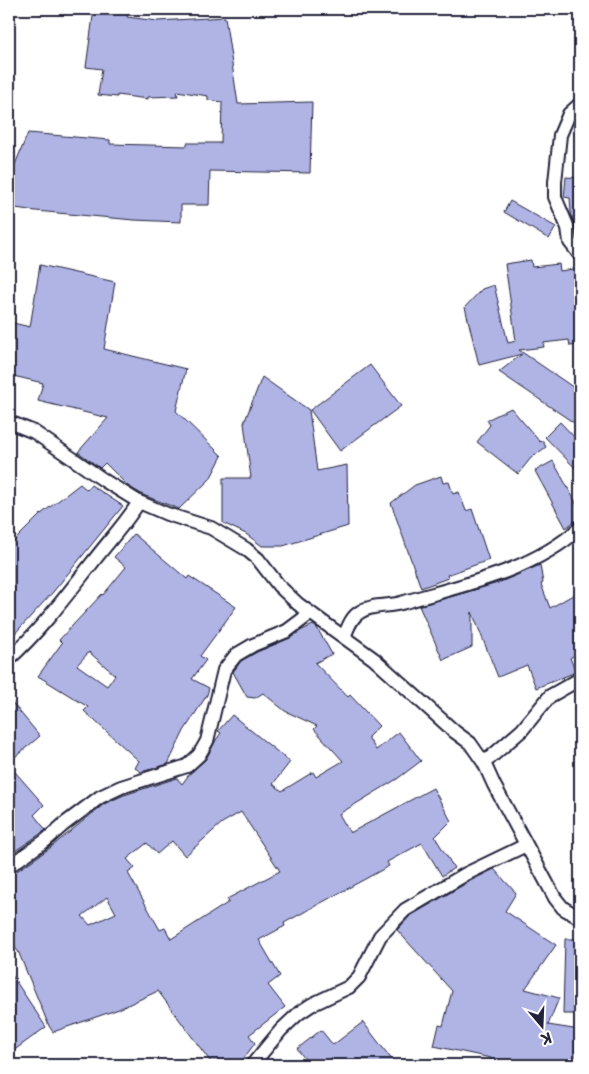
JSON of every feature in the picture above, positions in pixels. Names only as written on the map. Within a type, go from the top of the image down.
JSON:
[{"type":"street","points":[[580,104],[569,114],[560,135],[555,197],[568,228],[570,242],[580,256]]},
{"type":"street","points":[[9,422],[34,432],[139,502],[167,514],[212,528],[246,549],[258,559],[279,586],[298,604],[374,659],[455,732],[470,743],[484,763],[555,898],[563,908],[580,918]]},
{"type":"street","points":[[9,659],[62,603],[93,561],[128,520],[139,502]]},
{"type":"street","points":[[344,637],[352,620],[359,612],[369,608],[398,604],[505,572],[528,562],[567,540],[580,528]]},
{"type":"street","points":[[9,866],[45,841],[100,797],[134,782],[186,766],[199,755],[207,741],[224,670],[236,655],[287,631],[311,613]]},
{"type":"street","points":[[484,763],[522,730],[550,696],[580,679]]},
{"type":"street","points":[[252,1065],[281,1030],[299,1013],[311,1005],[350,987],[359,977],[380,936],[405,910],[466,874],[526,845]]},
{"type":"building","points":[[94,9],[128,9],[127,17],[158,21],[225,17],[238,104],[312,102],[310,173],[210,171],[209,205],[181,205],[181,222],[134,220],[9,207],[9,179],[28,133],[110,140],[110,144],[187,146],[187,143],[221,143],[222,102],[208,100],[208,96],[177,91],[178,96],[148,97],[148,99],[117,95],[117,97],[98,95],[102,69],[86,67]]},
{"type":"building","points":[[566,177],[580,178],[580,234],[577,234],[571,213],[570,198],[564,197]]},
{"type":"building","points":[[510,201],[556,227],[549,239],[504,212]]},
{"type":"building","points":[[531,260],[532,267],[559,264],[560,271],[580,268],[580,345],[570,346],[569,340],[543,343],[544,347],[519,350],[580,392],[580,427],[499,372],[522,354],[479,365],[465,307],[482,289],[494,285],[508,343],[516,341],[505,264]]},
{"type":"building","points":[[40,265],[115,282],[104,349],[186,369],[176,411],[222,456],[210,479],[179,509],[143,495],[128,486],[105,463],[100,468],[78,452],[108,418],[38,401],[43,383],[9,375],[9,322],[30,327]]},
{"type":"building","points":[[370,365],[401,406],[340,451],[310,410]]},
{"type":"building","points":[[262,377],[309,410],[317,471],[347,465],[348,526],[283,546],[262,546],[246,534],[223,523],[223,478],[251,478],[244,423]]},
{"type":"building","points":[[511,408],[540,442],[542,440],[546,447],[531,458],[518,474],[477,442],[490,425],[487,420]]},
{"type":"building","points":[[560,422],[580,443],[580,473],[545,437]]},
{"type":"building","points":[[553,461],[580,510],[580,520],[575,521],[566,528],[535,471]]},
{"type":"building","points":[[441,476],[443,483],[449,482],[453,494],[459,492],[466,511],[472,509],[489,560],[447,575],[448,578],[421,588],[391,503],[415,485]]},
{"type":"building","points":[[80,484],[87,490],[91,485],[123,506],[53,592],[9,640],[9,546],[41,514]]},
{"type":"building","points":[[134,534],[187,579],[189,576],[236,607],[200,656],[206,660],[192,679],[209,688],[207,695],[184,731],[168,764],[141,772],[135,768],[139,761],[84,711],[88,707],[38,676],[62,643],[59,640],[103,595],[126,567],[114,557]],"holes":[[[89,652],[115,675],[107,686],[77,665]]]},
{"type":"building","points":[[540,565],[543,583],[541,584],[550,608],[580,591],[580,652],[570,658],[576,672],[536,688],[527,665],[498,677],[472,612],[472,647],[443,660],[419,606],[498,583]]},
{"type":"building","points":[[313,625],[317,628],[332,654],[315,663],[348,697],[350,695],[379,726],[368,737],[376,750],[399,732],[421,761],[397,779],[339,814],[350,833],[433,788],[451,821],[435,837],[454,868],[442,876],[422,843],[387,862],[389,866],[284,923],[285,926],[259,940],[280,976],[268,985],[285,1007],[249,1035],[255,1043],[239,1065],[213,1065],[158,991],[119,1009],[53,1032],[18,951],[9,941],[9,874],[14,873],[50,848],[104,804],[124,795],[177,778],[182,784],[190,773],[206,759],[221,733],[218,731],[232,715],[290,762],[273,784],[282,791],[313,772],[316,777],[343,761],[314,729],[317,726],[285,711],[263,693],[255,698],[247,697],[233,672],[241,661],[290,638]],"holes":[[[241,812],[280,871],[227,899],[229,902],[171,939],[165,928],[160,930],[128,873],[135,868],[127,859],[147,843],[157,854],[172,841],[185,856],[222,823]],[[107,897],[116,913],[90,925],[82,916]]]},
{"type":"building","points":[[9,699],[40,736],[9,762]]},
{"type":"building","points":[[9,765],[44,805],[34,815],[46,830],[9,855]]},
{"type":"building","points":[[494,869],[516,893],[505,911],[556,945],[525,989],[559,998],[548,1025],[580,1030],[580,1065],[489,1065],[491,1058],[434,1046],[439,1025],[443,1026],[452,991],[397,930],[410,916]]},
{"type":"building","points":[[565,939],[580,939],[580,1014],[563,1014]]},
{"type":"building","points":[[9,971],[46,1027],[9,1054]]},
{"type":"building","points":[[363,1022],[396,1065],[310,1065],[297,1049],[321,1030],[333,1045]]}]
